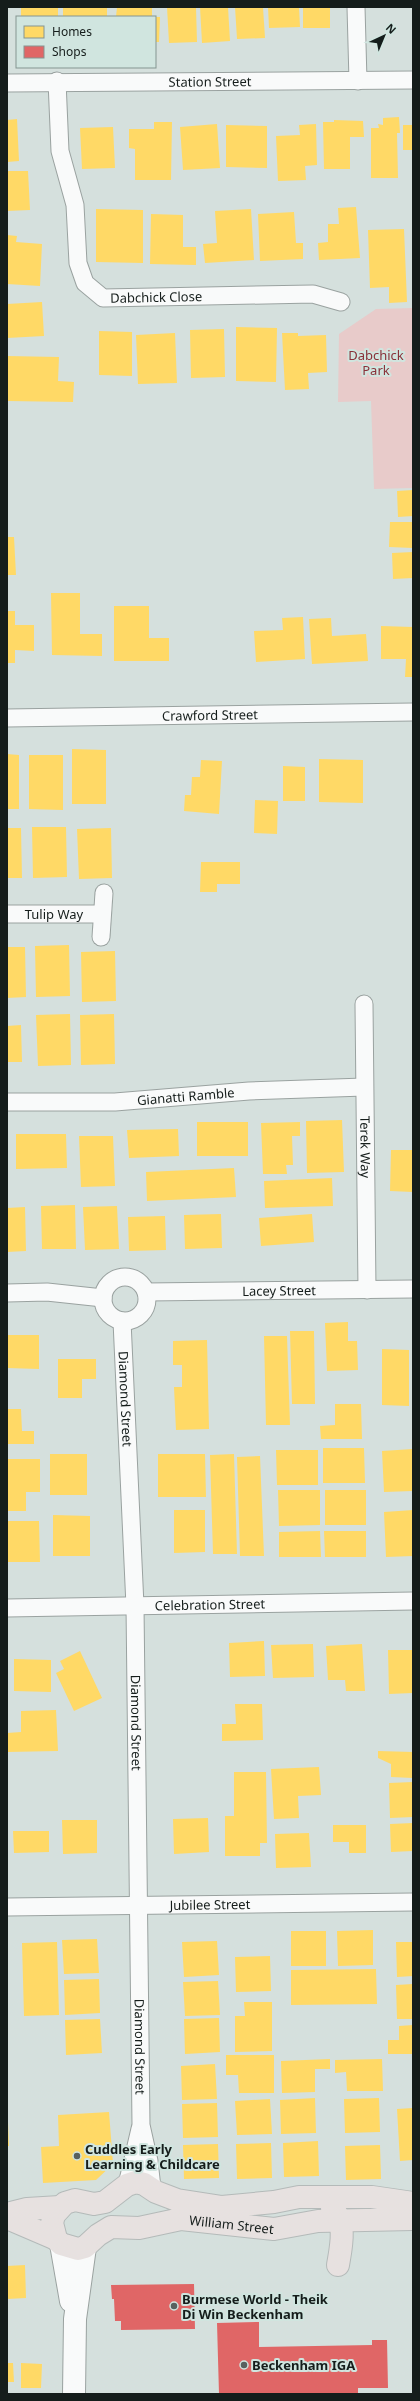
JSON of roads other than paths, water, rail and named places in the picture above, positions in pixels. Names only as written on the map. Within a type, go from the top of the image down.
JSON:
[{"type":"main road","name":"William Street","points":[[127,2185],[136,2182],[177,2200],[222,2208],[252,2205],[299,2197],[384,2198],[413,2203]]},
{"type":"main road","points":[[59,2241],[52,2223],[54,2216],[65,2202],[75,2200],[94,2204],[105,2202],[127,2185]]},
{"type":"main road","points":[[146,2226],[154,2219],[157,2212],[154,2190]]},
{"type":"main road","name":"William Street","points":[[333,2224],[354,2204],[370,2199],[384,2198]]},
{"type":"main road","name":"William Street","points":[[252,2205],[280,2210],[321,2205],[330,2206],[333,2224]]},
{"type":"main road","points":[[7,2214],[27,2209],[60,2207]]},
{"type":"main road","points":[[7,2218],[59,2241],[71,2248],[85,2247]]},
{"type":"main road","name":"William Street","points":[[85,2247],[98,2235],[111,2227],[146,2226],[181,2219],[274,2229],[361,2220],[413,2219]]},
{"type":"street","points":[[356,7],[358,81]]},
{"type":"street","name":"Station Street","points":[[7,83],[57,81],[413,80]]},
{"type":"street","name":"Dabchick Close","points":[[57,81],[60,151],[75,205],[78,263],[85,282],[103,298],[313,294],[341,302]]},
{"type":"street","name":"Crawford Street","points":[[7,718],[413,712]]},
{"type":"street","name":"Tulip Way","points":[[101,937],[104,893]]},
{"type":"street","name":"Tulip Way","points":[[7,914],[102,914]]},
{"type":"street","name":"Terek Way","points":[[364,1004],[367,1290]]},
{"type":"street","name":"Gianatti Ramble","points":[[7,1102],[115,1102],[249,1091],[364,1087]]},
{"type":"street","points":[[128,1277],[138,1282],[146,1292],[145,1308],[138,1317],[122,1321],[112,1317],[105,1308],[103,1298],[108,1285],[117,1278],[128,1277]]},
{"type":"street","name":"Lacey Street","points":[[146,1292],[413,1289]]},
{"type":"street","points":[[7,1293],[47,1292],[103,1298]]},
{"type":"street","name":"Diamond Street","points":[[122,1321],[136,1606],[141,2125],[154,2190]]},
{"type":"street","name":"Celebration Street","points":[[7,1608],[413,1601]]},
{"type":"street","name":"Jubilee Street","points":[[7,1907],[413,1902]]},
{"type":"street","name":"Diamond Street","points":[[127,2185],[141,2125]]},
{"type":"street","points":[[59,2241],[75,2320]]},
{"type":"street","points":[[74,2394],[75,2320],[85,2247]]},
{"type":"place","name":"Cuddles Early Learning & Childcare","points":[[77,2156]]},
{"type":"place","name":"Burmese World - Theik Di Win Beckenham","points":[[174,2306]]},
{"type":"place","name":"Beckenham IGA","points":[[244,2365]]},
{"type":"park label","name":"Dabchick Park","points":[[376,362]]}]
